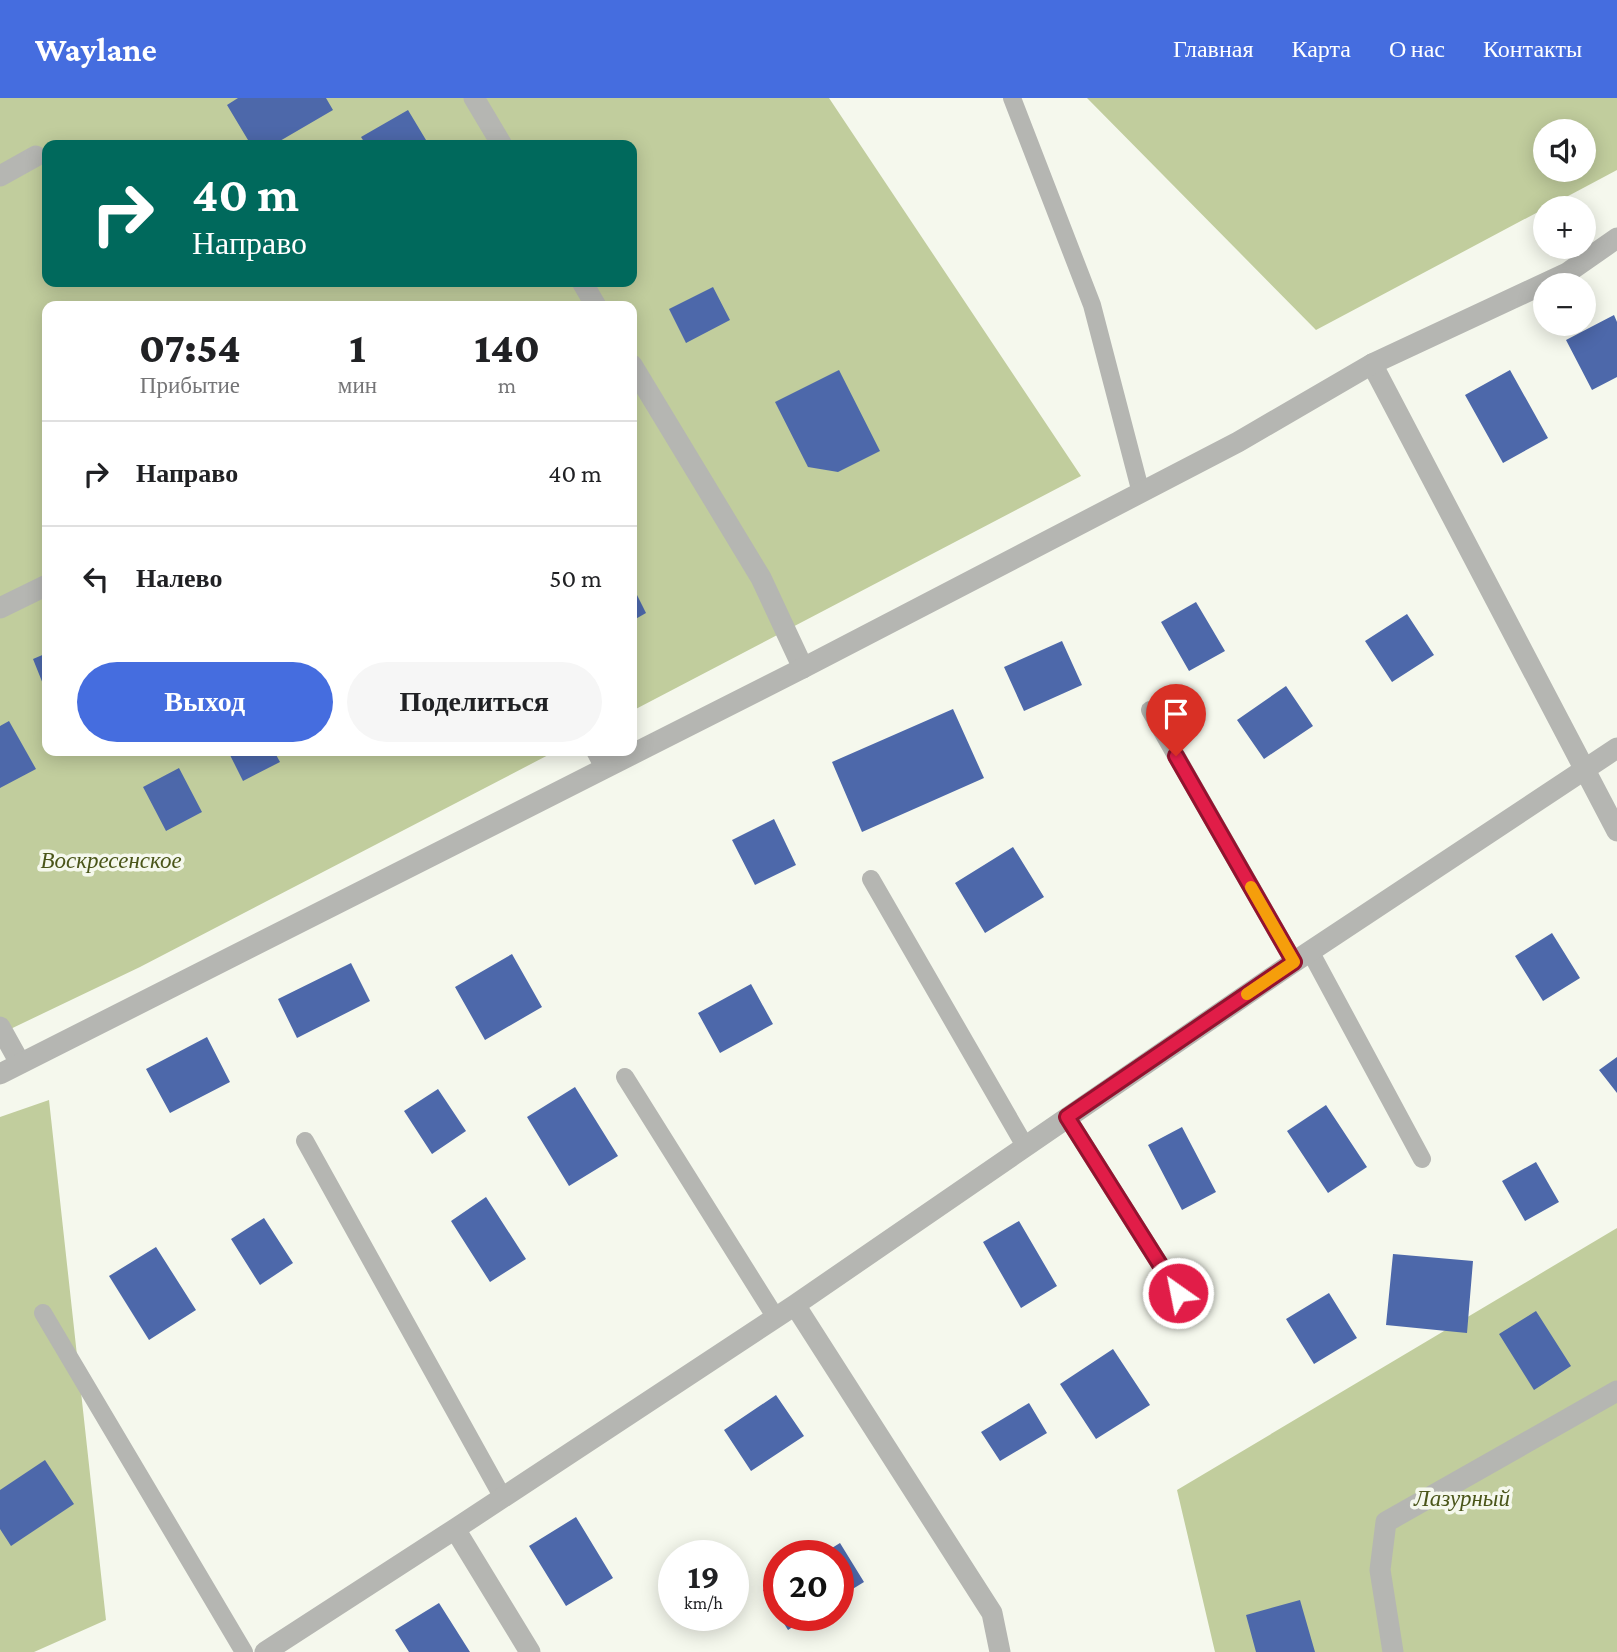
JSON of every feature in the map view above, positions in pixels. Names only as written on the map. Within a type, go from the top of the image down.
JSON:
[{"type":"street","points":[[474,98],[499,140]]},
{"type":"street","points":[[0,176],[36,156]]},
{"type":"street","points":[[637,743],[803,668],[1238,442],[1372,364],[1567,273],[1617,239]]},
{"type":"street","points":[[1372,364],[1617,831]]},
{"type":"street","points":[[637,373],[761,579],[803,668]]},
{"type":"street","points":[[0,608],[42,587]]},
{"type":"street","points":[[265,1652],[776,1318],[1302,957],[1617,748]]},
{"type":"street","points":[[0,1073],[599,760]]},
{"type":"street","points":[[0,1027],[20,1063]]},
{"type":"street","points":[[795,1305],[992,1613],[1000,1652]]},
{"type":"street","points":[[1394,1652],[1380,1570],[1387,1522],[1617,1391]]},
{"type":"street","points":[[455,1530],[530,1652]]},
{"type":"lane","points":[[1013,98],[1092,305],[1140,493]]},
{"type":"lane","points":[[1150,710],[1422,1159]]},
{"type":"lane","points":[[872,879],[1025,1146]]},
{"type":"lane","points":[[625,1077],[776,1318]]},
{"type":"lane","points":[[1067,1117],[1178,1293]]},
{"type":"lane","points":[[305,1141],[503,1498]]},
{"type":"lane","points":[[43,1312],[244,1652]]},
{"type":"green space","name":"Воскресенское","points":[[0,98],[829,98],[1081,476],[637,708],[637,301],[42,301],[42,756],[546,756],[140,967],[0,1034]]},
{"type":"green space","points":[[1087,98],[1617,98],[1617,170],[1596,181],[1596,119],[1533,119],[1533,182],[1594,182],[1568,196],[1533,196],[1533,215],[1316,330]]},
{"type":"green space","points":[[49,1100],[106,1620],[34,1652],[0,1652],[0,1117]]},
{"type":"green space","name":"Лазурный","points":[[1617,1228],[1617,1652],[1215,1652],[1177,1490]]},
{"type":"building","points":[[238,98],[326,98],[333,110],[282,140],[248,140],[227,105]]},
{"type":"building","points":[[408,110],[426,140],[363,140],[361,137]]},
{"type":"building","points":[[713,287],[730,320],[686,343],[669,309]]},
{"type":"building","points":[[1614,315],[1617,322],[1617,377],[1592,390],[1566,340],[1574,336],[1596,336],[1596,324]]},
{"type":"building","points":[[839,370],[880,451],[838,472],[808,467],[775,402]]},
{"type":"building","points":[[1510,370],[1548,438],[1503,463],[1465,395]]},
{"type":"building","points":[[637,595],[646,613],[637,618]]},
{"type":"building","points":[[1196,602],[1225,651],[1189,671],[1161,622]]},
{"type":"building","points":[[1407,614],[1434,655],[1392,682],[1365,641]]},
{"type":"building","points":[[1062,641],[1082,685],[1024,711],[1004,667]]},
{"type":"building","points":[[42,655],[42,682],[33,659]]},
{"type":"building","points":[[1286,686],[1313,726],[1264,759],[1237,720]]},
{"type":"building","points":[[953,709],[984,778],[862,832],[832,762]]},
{"type":"building","points":[[9,721],[36,769],[0,788],[0,726]]},
{"type":"building","points":[[230,756],[277,756],[280,762],[243,781]]},
{"type":"building","points":[[179,768],[202,812],[166,831],[143,787]]},
{"type":"building","points":[[774,819],[796,865],[755,885],[732,840]]},
{"type":"building","points":[[1013,847],[1044,897],[985,933],[955,883]]},
{"type":"building","points":[[1552,933],[1580,978],[1543,1001],[1515,956]]},
{"type":"building","points":[[512,954],[542,1007],[485,1040],[455,987]]},
{"type":"building","points":[[351,963],[370,1001],[297,1038],[278,999]]},
{"type":"building","points":[[751,984],[773,1024],[720,1053],[698,1013]]},
{"type":"building","points":[[207,1037],[230,1082],[170,1113],[146,1069]]},
{"type":"building","points":[[1617,1057],[1617,1093],[1599,1070]]},
{"type":"building","points":[[575,1087],[618,1156],[569,1186],[527,1117]]},
{"type":"building","points":[[438,1089],[466,1131],[432,1154],[404,1111]]},
{"type":"building","points":[[1326,1105],[1367,1167],[1328,1193],[1287,1131]]},
{"type":"building","points":[[1182,1127],[1216,1192],[1182,1210],[1148,1145]]},
{"type":"building","points":[[1536,1162],[1559,1202],[1525,1221],[1502,1181]]},
{"type":"building","points":[[486,1197],[526,1259],[490,1282],[451,1221]]},
{"type":"building","points":[[264,1218],[293,1263],[260,1285],[231,1239]]},
{"type":"building","points":[[1019,1221],[1057,1286],[1021,1308],[983,1242]]},
{"type":"building","points":[[156,1247],[196,1310],[149,1340],[109,1276]]},
{"type":"building","points":[[1393,1254],[1473,1261],[1467,1333],[1386,1325]]},
{"type":"building","points":[[1329,1293],[1357,1338],[1314,1364],[1286,1319]]},
{"type":"building","points":[[1536,1311],[1571,1366],[1534,1390],[1499,1334]]},
{"type":"building","points":[[1113,1349],[1150,1405],[1096,1439],[1060,1384]]},
{"type":"building","points":[[776,1395],[804,1436],[751,1471],[724,1430]]},
{"type":"building","points":[[1029,1403],[1047,1433],[1000,1461],[981,1432]]},
{"type":"building","points":[[45,1460],[74,1504],[11,1546],[0,1529],[0,1490]]},
{"type":"building","points":[[576,1517],[613,1578],[566,1606],[529,1546]]},
{"type":"building","points":[[854,1566],[864,1582],[854,1588]]},
{"type":"building","points":[[1300,1600],[1315,1652],[1256,1652],[1246,1615]]},
{"type":"building","points":[[439,1603],[470,1652],[409,1652],[395,1630]]},
{"type":"slow traffic","points":[[1247,994],[1294,962],[1251,887]]},
{"type":"route","points":[[1176,756],[1294,962],[1067,1117],[1178,1293]]}]
